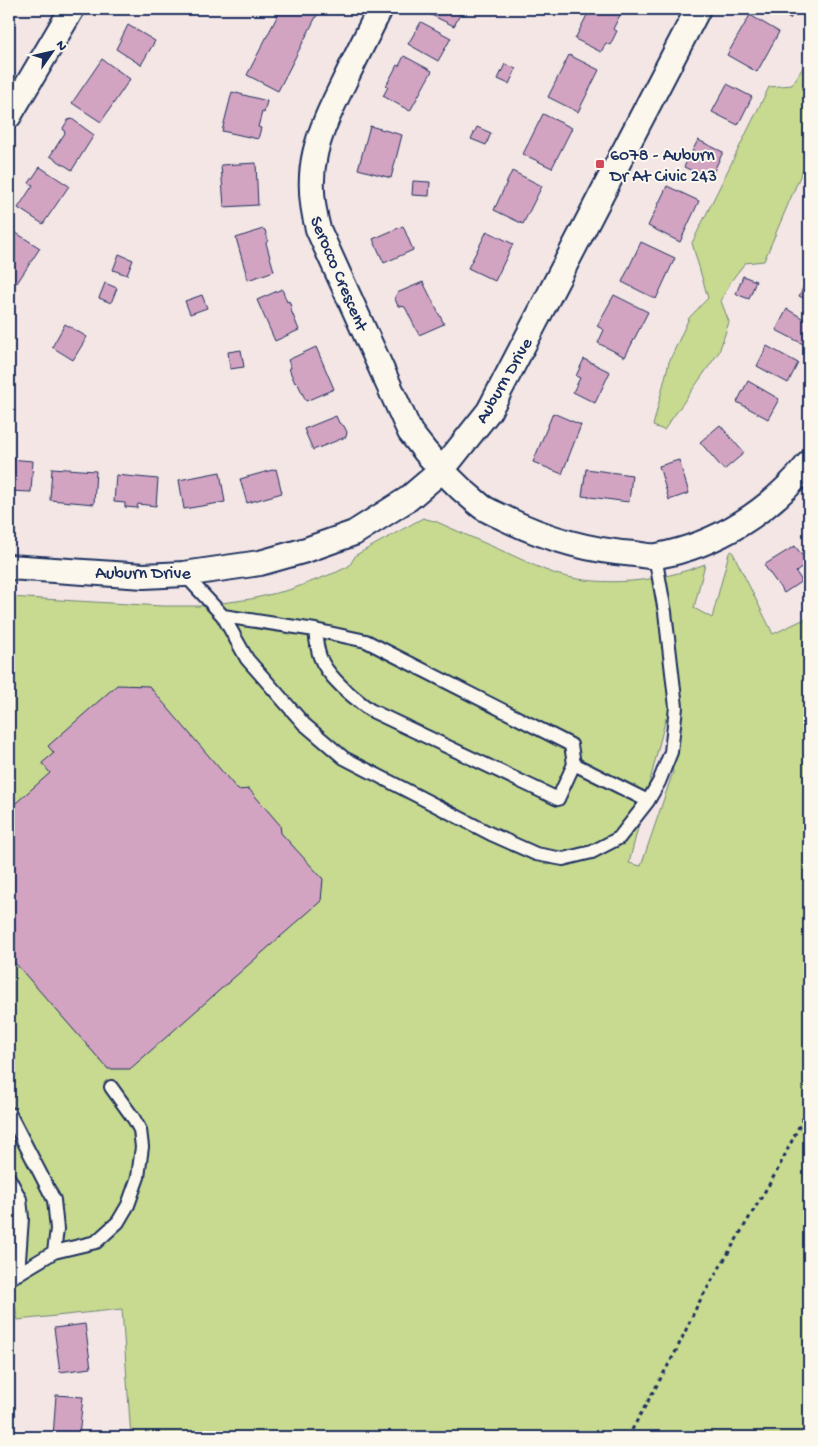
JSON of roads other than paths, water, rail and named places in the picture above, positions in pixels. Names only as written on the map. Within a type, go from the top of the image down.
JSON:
[{"type":"street","points":[[10,111],[72,9]]},
{"type":"street","name":"Serocco Crescent","points":[[380,9],[319,136],[313,159],[313,206],[318,229],[410,432],[426,455],[482,507],[516,524],[560,540],[611,552],[655,556]]},
{"type":"street","name":"Auburn Drive","points":[[9,567],[144,576],[184,574],[260,563],[306,550],[354,533],[408,499],[442,470],[489,412],[698,9]]},
{"type":"street","points":[[655,556],[699,544],[735,528],[764,507],[797,478],[809,463]]},
{"type":"lane","points":[[184,574],[223,616],[247,659],[304,724],[344,758],[491,834],[536,854],[563,859],[592,852],[619,838],[648,801],[659,782],[670,752],[676,707],[665,612],[655,556]]},
{"type":"lane","points":[[223,616],[315,630],[366,641],[571,745],[574,764],[558,799],[370,710],[356,700],[330,673],[320,657],[315,630]]},
{"type":"lane","points":[[574,764],[648,801]]},
{"type":"lane","points":[[13,1277],[54,1252],[96,1242],[118,1222],[128,1205],[138,1177],[142,1146],[140,1130],[111,1087]]},
{"type":"lane","points":[[9,1114],[54,1200],[57,1230],[54,1252]]},
{"type":"lane","points":[[9,1178],[20,1199],[22,1218],[13,1277]]},
{"type":"place","name":"6078 - Auburn Dr At Civic 243","points":[[600,164]]}]
